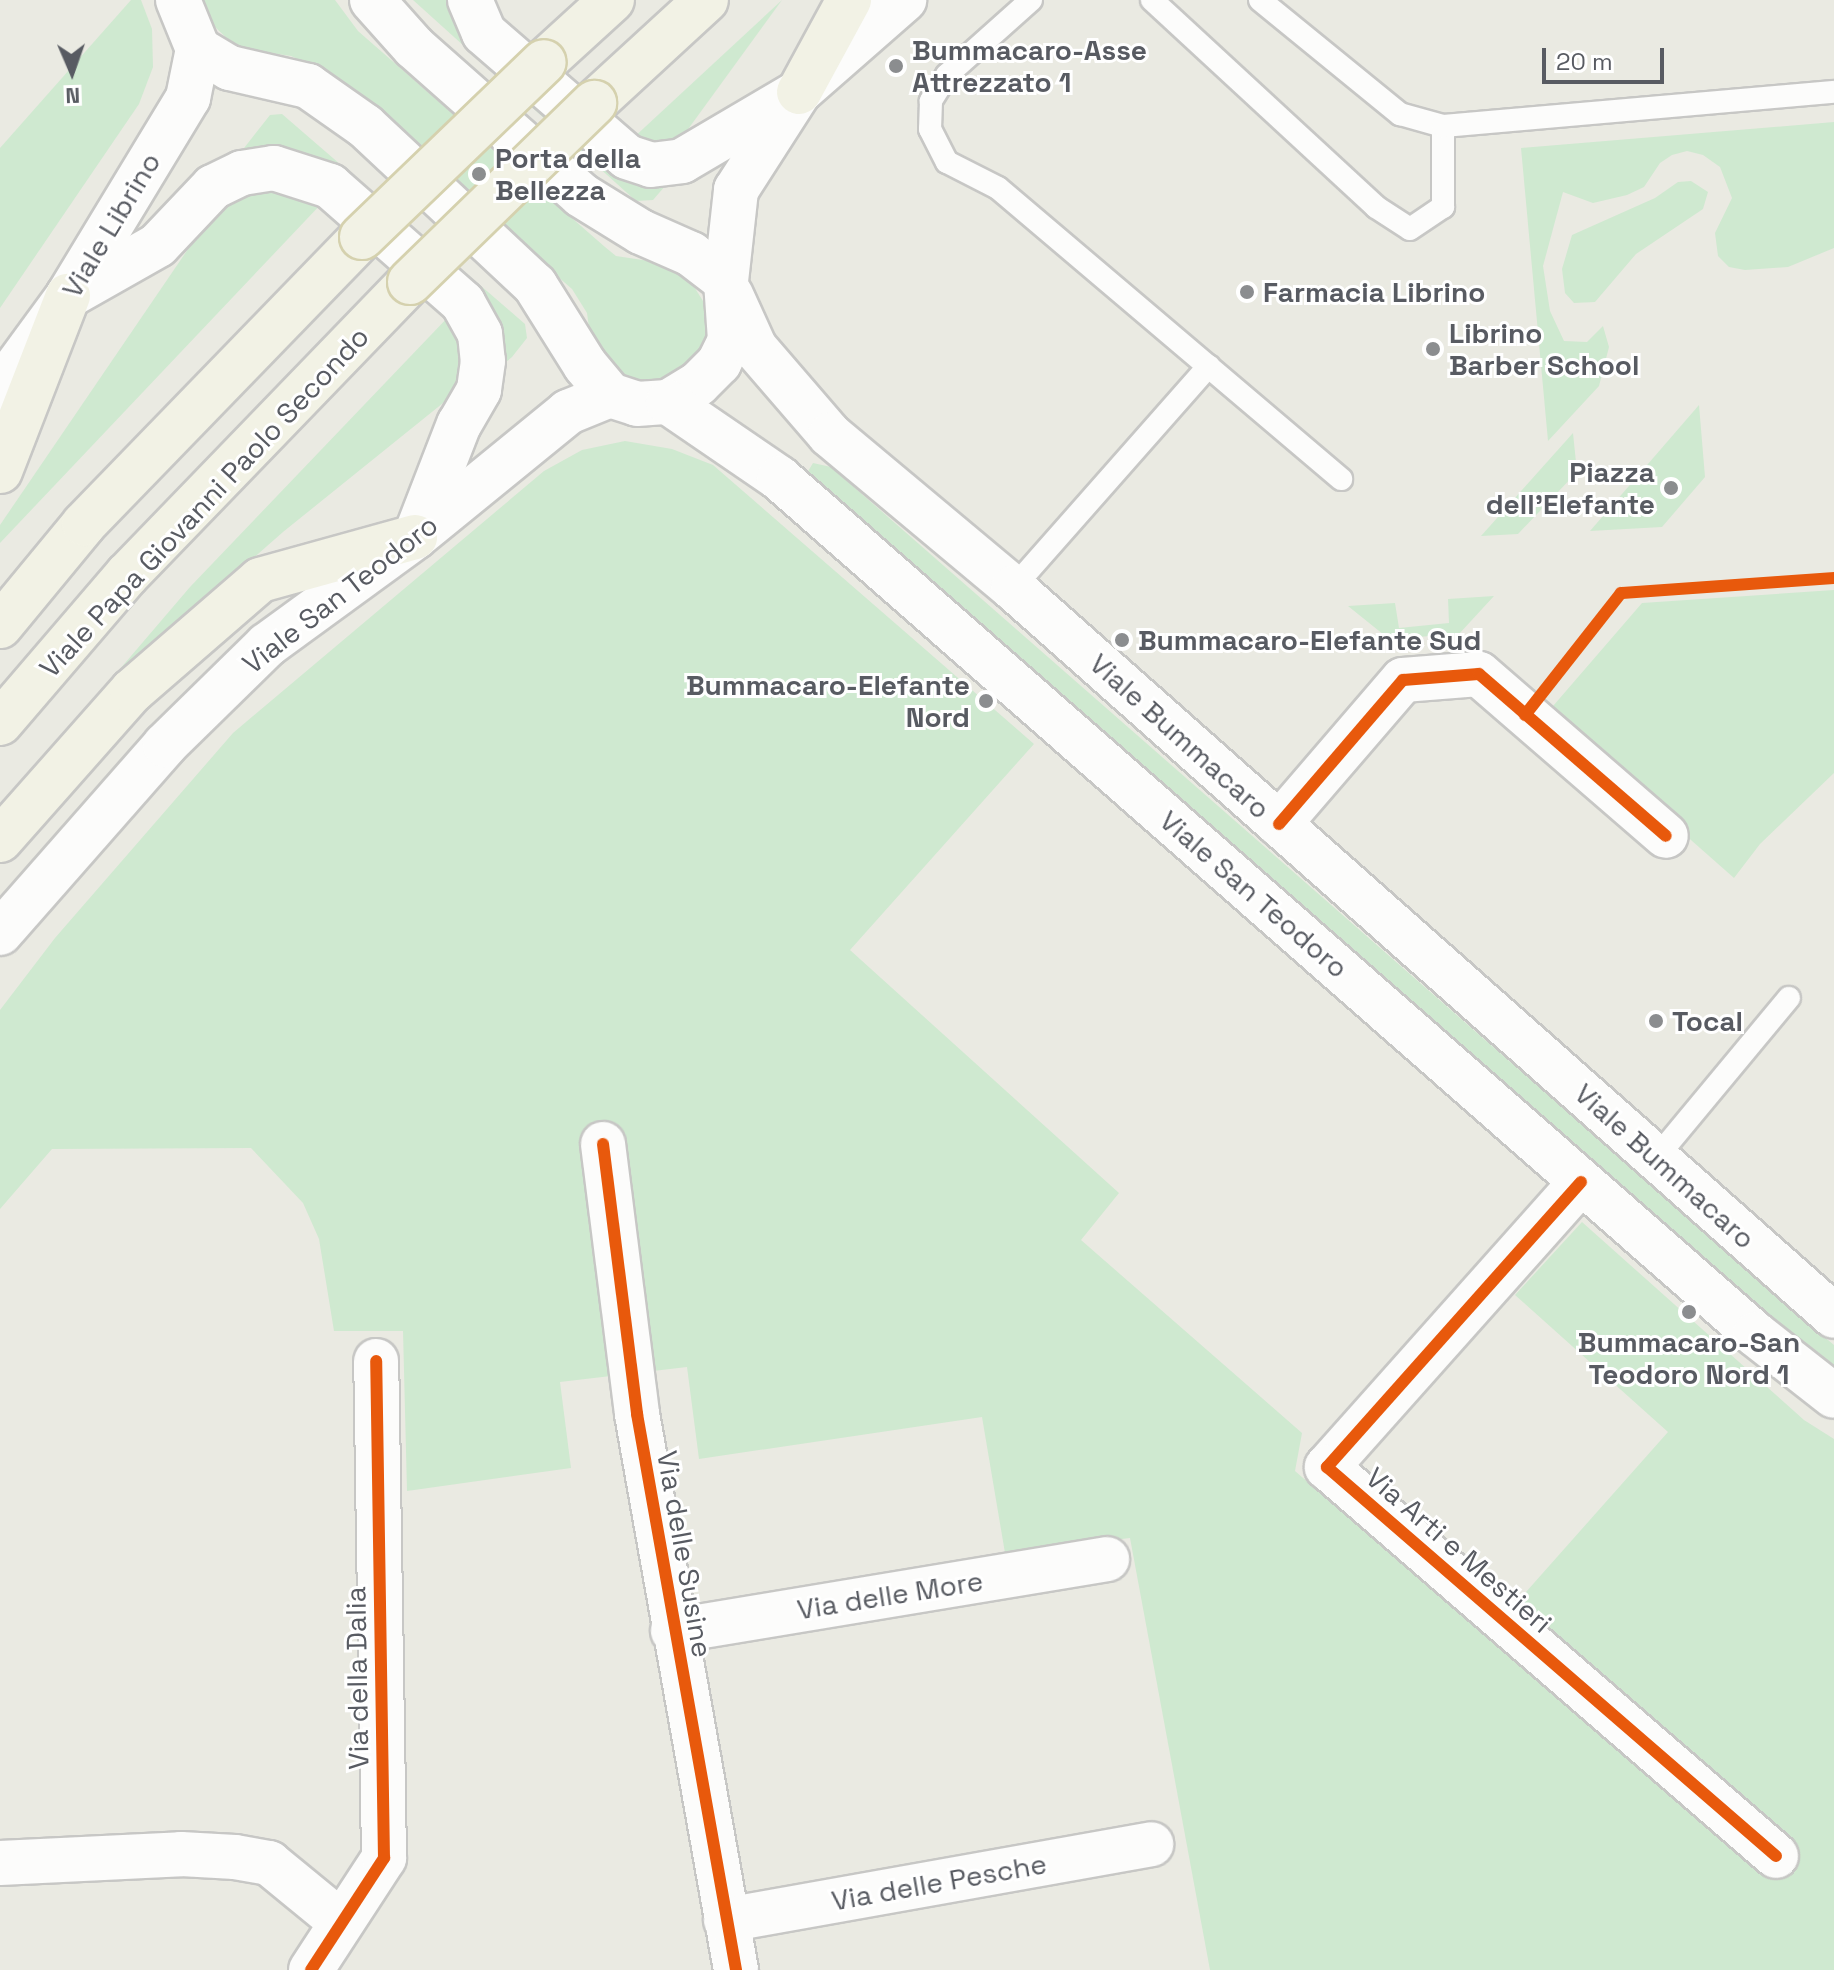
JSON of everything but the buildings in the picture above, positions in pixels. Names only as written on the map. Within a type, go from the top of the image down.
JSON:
[{"type":"main road","points":[[178,0],[198,49],[230,68],[308,86],[365,126],[535,285],[585,365],[610,395],[637,404],[668,402],[698,384],[719,363],[730,340],[728,288],[736,190],[799,92],[849,0]]},
{"type":"main road","points":[[372,0],[414,47],[581,195],[641,232],[691,254],[728,288]]},
{"type":"main road","points":[[470,0],[484,33],[627,157],[651,165],[682,161],[799,92],[904,0]]},
{"type":"main road","points":[[0,626],[84,524],[362,237],[612,0]]},
{"type":"main road","name":"Viale Papa Giovanni Paolo Secondo","points":[[0,723],[127,575],[410,282],[594,103],[706,0]]},
{"type":"main road","name":"Viale Librino","points":[[0,389],[68,296],[188,98],[198,49]]},
{"type":"main road","points":[[0,471],[68,296],[158,245],[213,187],[242,173],[274,168],[330,186],[463,303],[480,334],[483,361],[479,390],[459,424],[415,537],[260,580],[132,691],[0,840]]},
{"type":"main road","name":"Viale Bummacaro","points":[[728,288],[755,348],[830,435],[1013,588],[1834,1316]]},
{"type":"main road","name":"Viale San Teodoro","points":[[0,933],[165,745],[267,645],[415,537],[568,412],[610,395]]},
{"type":"main road","name":"Viale San Teodoro","points":[[668,402],[779,478],[1581,1182],[1834,1396]]},
{"type":"main road","points":[[1279,824],[1403,680],[1479,674],[1666,836]]},
{"type":"main road","name":"Via delle Susine","points":[[603,1144],[637,1414],[673,1631],[736,1970]]},
{"type":"main road","name":"Via Arti e Mestieri","points":[[1581,1182],[1327,1467],[1776,1856]]},
{"type":"main road","name":"Via della Dalia","points":[[311,1970],[384,1858],[376,1361]]},
{"type":"main road","name":"Via delle More","points":[[673,1631],[1107,1559]]},
{"type":"main road","name":"Via delle Pesche","points":[[726,1920],[1151,1844]]},
{"type":"main road","points":[[0,1863],[181,1854],[235,1857],[269,1863],[341,1922]]},
{"type":"lane","points":[[1031,0],[947,75],[931,101],[930,129],[947,162],[998,188],[1341,479]]},
{"type":"lane","points":[[1152,0],[1376,207],[1410,229],[1443,207],[1443,126]]},
{"type":"lane","points":[[1260,0],[1400,114],[1443,126],[1834,92]]},
{"type":"lane","points":[[1013,588],[1209,366]]},
{"type":"lane","points":[[1656,1158],[1789,998]]},
{"type":"green space","points":[[131,0],[141,0],[152,29],[153,67],[139,104],[0,308],[0,148]]},
{"type":"green space","points":[[203,0],[335,0],[358,31],[616,256],[656,262],[688,277],[708,309],[707,344],[674,380],[644,383],[613,370],[590,335],[587,313],[572,289],[320,69],[291,56],[237,48],[214,26]]},
{"type":"green space","points":[[413,0],[454,0],[672,178],[653,200],[636,201]]},
{"type":"green space","points":[[782,0],[686,132],[664,146],[631,140]]},
{"type":"green space","points":[[282,114],[525,324],[527,338],[512,357],[500,367],[481,300],[237,157],[270,115]]},
{"type":"green space","points":[[1834,122],[1834,248],[1788,267],[1745,270],[1729,267],[1718,256],[1715,233],[1732,198],[1720,167],[1703,155],[1687,151],[1672,155],[1660,163],[1644,187],[1627,195],[1593,203],[1563,192],[1543,266],[1550,311],[1564,341],[1587,342],[1603,326],[1609,347],[1599,386],[1548,441],[1521,148]]},
{"type":"green space","points":[[1691,181],[1708,192],[1703,209],[1636,254],[1595,302],[1574,303],[1565,293],[1562,269],[1572,235],[1655,198],[1678,182]]},
{"type":"green space","points":[[257,185],[323,202],[0,543],[0,525],[214,211]]},
{"type":"green space","points":[[451,314],[468,356],[453,395],[283,532],[96,697],[190,587]]},
{"type":"green space","points":[[1699,405],[1705,477],[1662,527],[1590,531]]},
{"type":"green space","points":[[1573,433],[1577,472],[1518,534],[1481,536]]},
{"type":"green space","points":[[625,441],[672,449],[713,465],[1034,744],[850,950],[1119,1193],[1081,1240],[1302,1433],[1295,1471],[1486,1637],[1668,1432],[1515,1295],[1582,1222],[1804,1420],[1834,1439],[1834,1970],[1210,1970],[1130,1538],[1005,1553],[982,1417],[699,1459],[687,1367],[560,1382],[571,1468],[407,1491],[403,1331],[334,1331],[319,1239],[303,1203],[251,1148],[52,1149],[0,1209],[0,1010],[55,938],[233,733],[544,471],[582,450]]},
{"type":"green space","points":[[813,463],[831,467],[1834,1345],[1834,1374],[811,481],[807,473]]},
{"type":"green space","points":[[1834,590],[1834,773],[1760,844],[1734,878],[1547,713],[1642,603]]},
{"type":"green space","points":[[1494,596],[1459,634],[1389,639],[1348,606],[1395,603],[1399,628],[1449,623],[1448,599]]},
{"type":"cycle path","points":[[1525,715],[1621,593],[1834,578]]},
{"type":"cycle path","points":[[1279,824],[1403,680],[1479,674],[1666,836]]},
{"type":"cycle path","points":[[603,1144],[637,1414],[736,1970]]},
{"type":"cycle path","points":[[1581,1182],[1327,1467],[1776,1856]]},
{"type":"cycle path","points":[[311,1970],[384,1858],[376,1361]]},
{"type":"place","name":"Bummacaro-Asse Attrezzato 1","points":[[896,66]]},
{"type":"place","name":"Porta della Bellezza","points":[[479,174]]},
{"type":"place","name":"Farmacia Librino","points":[[1247,292]]},
{"type":"place","name":"Librino Barber School","points":[[1433,349]]},
{"type":"place","name":"Piazza dell'Elefante","points":[[1671,488]]},
{"type":"place","name":"Bummacaro-Elefante Sud","points":[[1122,640]]},
{"type":"place","name":"Bummacaro-Elefante Nord","points":[[986,701]]},
{"type":"place","name":"Tocal","points":[[1656,1021]]},
{"type":"place","name":"Bummacaro-San Teodoro Nord 1","points":[[1689,1312]]}]
